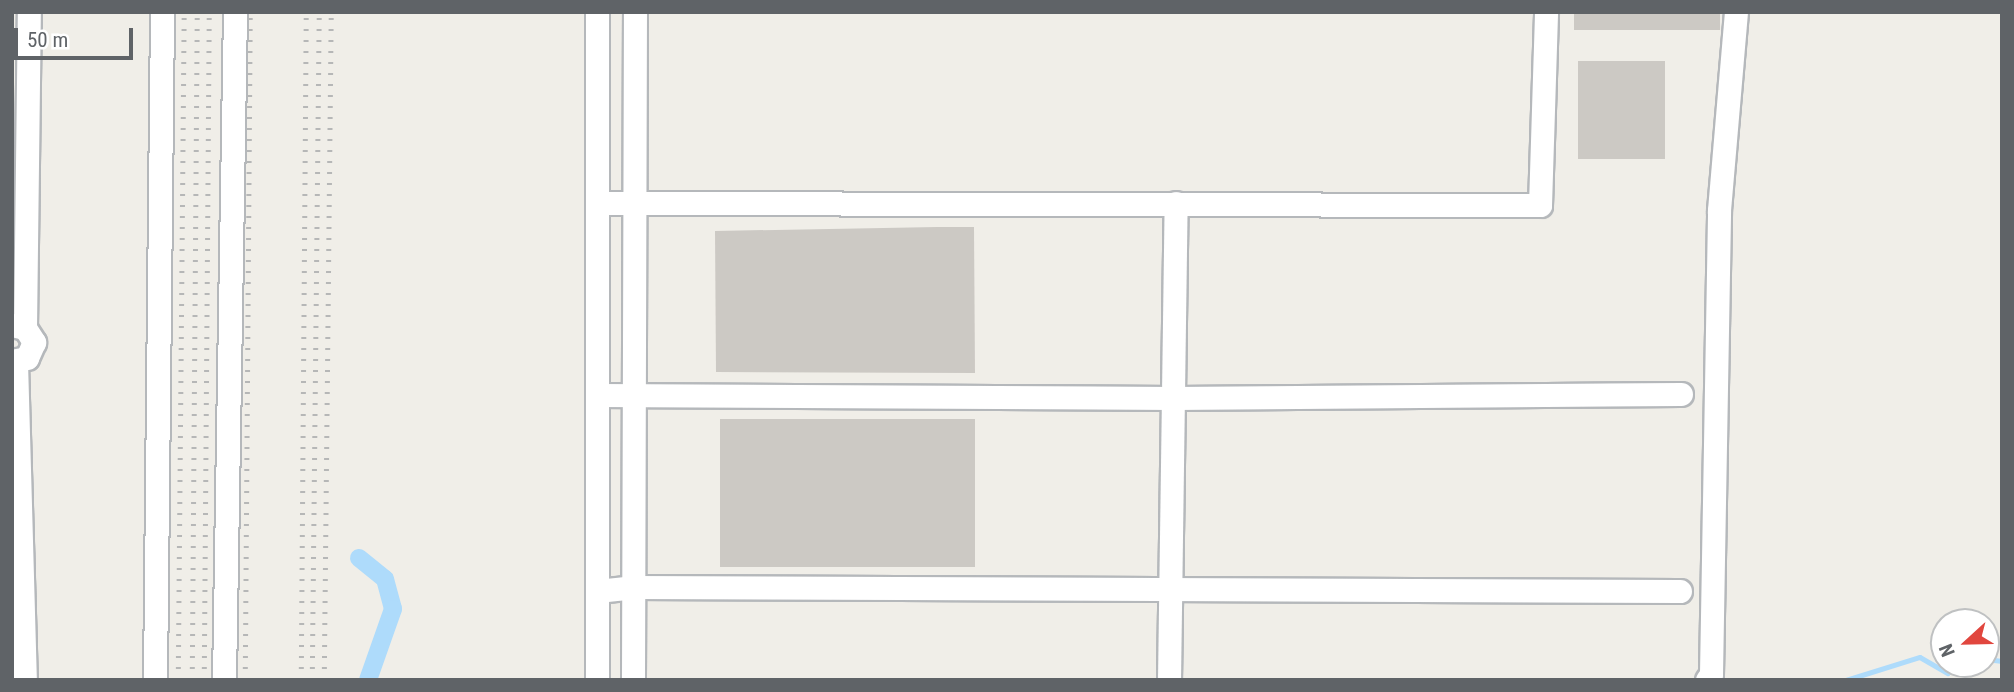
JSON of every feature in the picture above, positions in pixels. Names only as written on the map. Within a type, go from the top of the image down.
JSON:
[{"type":"street","points":[[25,680],[16,525],[14,362],[27,358],[33,348],[32,337],[15,326],[28,240],[20,212],[29,12]]},
{"type":"street","points":[[155,680],[162,12]]},
{"type":"street","points":[[224,680],[235,12]]},
{"type":"street","points":[[597,12],[597,680]]},
{"type":"street","points":[[633,680],[635,12]]},
{"type":"street","points":[[597,203],[1176,202],[1540,205],[1546,12]]},
{"type":"street","points":[[1707,680],[1711,674],[1719,210],[1737,12]]},
{"type":"street","points":[[1169,680],[1176,202]]},
{"type":"street","points":[[12,276],[28,240]]},
{"type":"street","points":[[597,395],[634,393],[1174,398],[1681,394]]},
{"type":"street","points":[[597,592],[633,587],[1680,591]]},
{"type":"building","points":[[1574,12],[1720,12],[1720,30],[1574,30]]},
{"type":"building","points":[[1578,61],[1665,61],[1665,159],[1578,159]]},
{"type":"building","points":[[974,227],[975,373],[716,372],[715,231]]},
{"type":"building","points":[[720,419],[975,419],[975,567],[720,567]]},
{"type":"waterway","points":[[359,558],[385,579],[393,609],[368,680]]},
{"type":"waterway","points":[[1846,680],[1920,657],[1930,663]]},
{"type":"railway","points":[[178,680],[184,12]]},
{"type":"railway","points":[[192,680],[197,12]]},
{"type":"railway","points":[[204,680],[209,12]]},
{"type":"railway","points":[[245,680],[250,12]]},
{"type":"railway","points":[[301,680],[306,12]]},
{"type":"railway","points":[[312,680],[319,12]]},
{"type":"railway","points":[[324,680],[331,12]]}]
